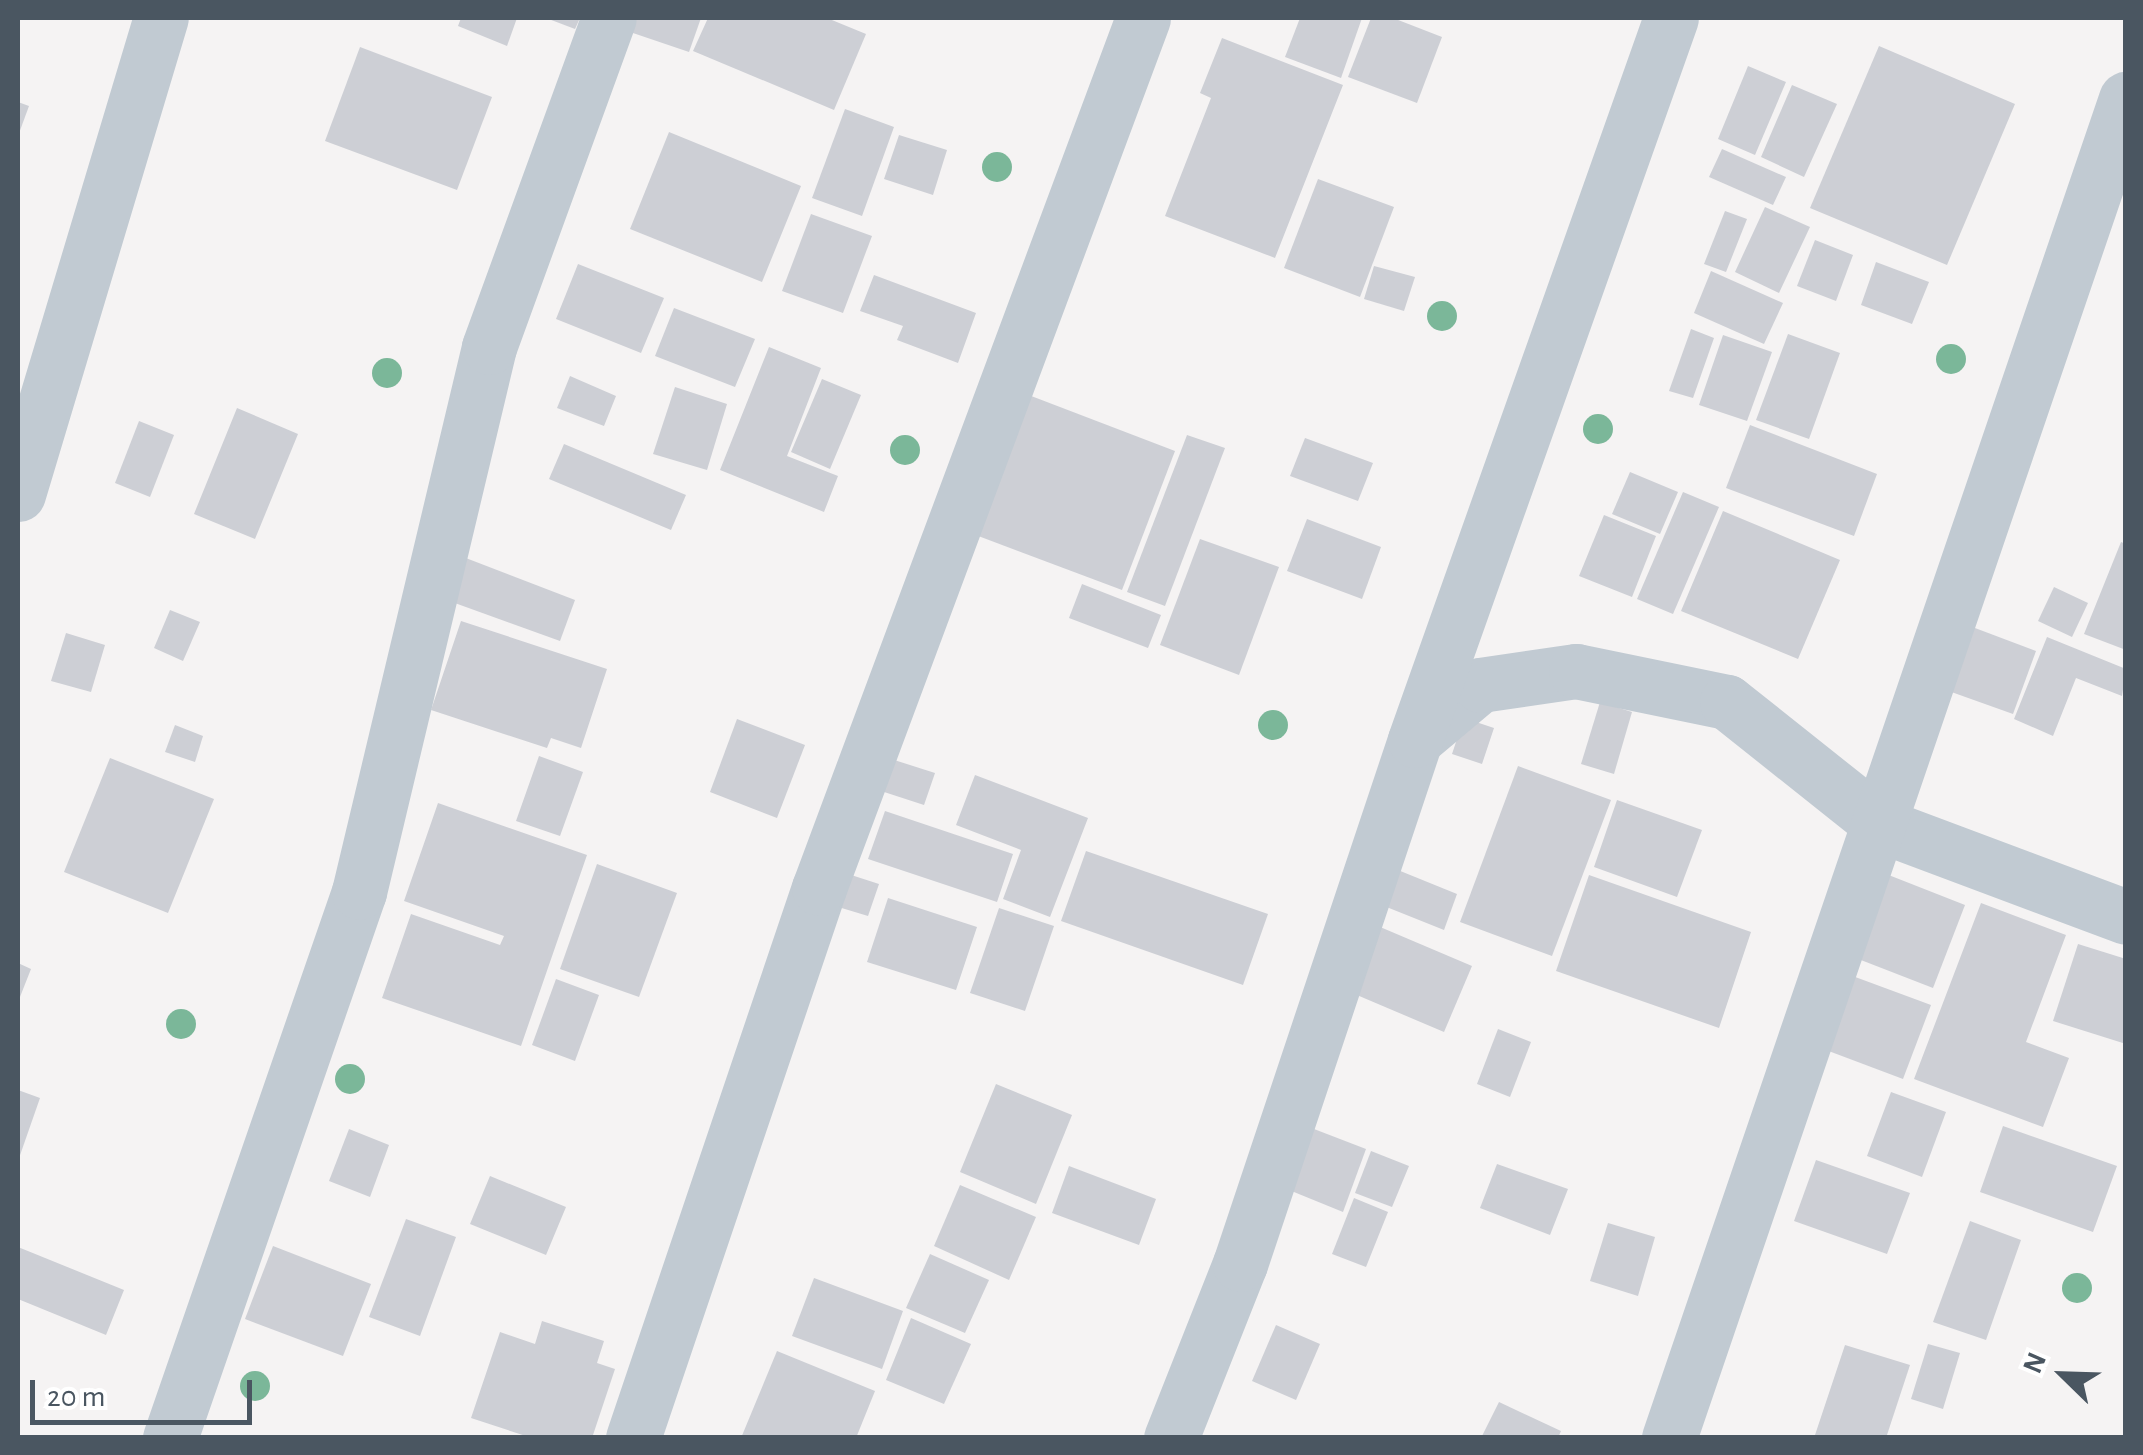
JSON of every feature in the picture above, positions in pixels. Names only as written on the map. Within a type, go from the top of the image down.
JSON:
[{"type":"street","points":[[18,494],[161,18]]},
{"type":"street","points":[[170,1438],[359,892],[490,347],[610,18]]},
{"type":"street","points":[[633,1438],[819,888],[1143,18]]},
{"type":"street","points":[[1171,1438],[1240,1264],[1415,740],[1671,18]]},
{"type":"street","points":[[1670,1438],[1883,826],[2126,99]]},
{"type":"street","points":[[1415,740],[1480,684],[1594,674],[1726,702],[1883,826],[2126,917]]},
{"type":"building","points":[[461,18],[517,18],[507,46],[458,26]]},
{"type":"building","points":[[546,18],[580,18],[575,29]]},
{"type":"building","points":[[635,18],[701,18],[689,52],[630,32]]},
{"type":"building","points":[[708,18],[827,18],[866,34],[834,110],[693,51]]},
{"type":"building","points":[[1300,18],[1362,18],[1341,78],[1285,57]]},
{"type":"building","points":[[1371,18],[1393,18],[1442,37],[1417,103],[1348,77]]},
{"type":"building","points":[[1222,38],[1343,85],[1275,258],[1165,216],[1211,98],[1200,93]]},
{"type":"building","points":[[1879,46],[2015,104],[1947,265],[1810,208]]},
{"type":"building","points":[[360,47],[492,97],[457,190],[325,141]]},
{"type":"building","points":[[1748,66],[1786,82],[1755,155],[1718,139]]},
{"type":"building","points":[[1792,85],[1837,104],[1804,177],[1761,157]]},
{"type":"building","points":[[18,102],[29,106],[18,136]]},
{"type":"building","points":[[845,109],[894,127],[862,216],[812,198]]},
{"type":"building","points":[[669,132],[801,186],[762,282],[630,229]]},
{"type":"building","points":[[899,135],[947,150],[933,195],[884,179]]},
{"type":"building","points":[[1722,149],[1786,177],[1773,205],[1709,177]]},
{"type":"building","points":[[1318,179],[1394,207],[1360,297],[1284,268]]},
{"type":"building","points":[[1765,207],[1810,227],[1779,293],[1735,272]]},
{"type":"building","points":[[1725,211],[1747,219],[1726,272],[1704,264]]},
{"type":"building","points":[[811,214],[872,236],[843,313],[782,291]]},
{"type":"building","points":[[1815,240],[1853,255],[1836,301],[1797,286]]},
{"type":"building","points":[[1876,262],[1929,282],[1912,324],[1861,305]]},
{"type":"building","points":[[578,264],[664,298],[641,353],[556,319]]},
{"type":"building","points":[[1374,266],[1415,277],[1404,311],[1364,299]]},
{"type":"building","points":[[1711,271],[1783,303],[1764,344],[1694,313]]},
{"type":"building","points":[[874,275],[976,313],[958,363],[897,340],[903,326],[860,311]]},
{"type":"building","points":[[674,308],[755,339],[735,387],[655,356]]},
{"type":"building","points":[[1691,329],[1714,338],[1693,398],[1669,391]]},
{"type":"building","points":[[1788,334],[1840,353],[1809,439],[1756,420]]},
{"type":"building","points":[[1723,335],[1772,352],[1747,421],[1699,405]]},
{"type":"building","points":[[769,347],[821,368],[787,456],[838,476],[824,512],[720,470]]},
{"type":"building","points":[[570,376],[616,396],[604,426],[557,408]]},
{"type":"building","points":[[822,379],[861,395],[830,469],[791,452]]},
{"type":"building","points":[[675,387],[727,404],[707,470],[653,454]]},
{"type":"building","points":[[1026,394],[1175,451],[1122,590],[973,534]]},
{"type":"building","points":[[237,408],[298,434],[255,539],[194,514]]},
{"type":"building","points":[[139,421],[174,435],[150,497],[115,483]]},
{"type":"building","points":[[1750,425],[1877,474],[1854,536],[1726,488]]},
{"type":"building","points":[[1187,435],[1225,448],[1165,606],[1127,592]]},
{"type":"building","points":[[1305,438],[1373,463],[1358,501],[1290,476]]},
{"type":"building","points":[[564,444],[686,495],[671,530],[549,479]]},
{"type":"building","points":[[1630,472],[1678,492],[1660,534],[1612,514]]},
{"type":"building","points":[[1683,492],[1719,507],[1673,614],[1637,599]]},
{"type":"building","points":[[1723,511],[1840,560],[1798,659],[1681,611]]},
{"type":"building","points":[[1604,515],[1656,536],[1632,597],[1579,576]]},
{"type":"building","points":[[1307,519],[1381,547],[1362,599],[1287,571]]},
{"type":"building","points":[[1200,539],[1279,567],[1239,675],[1160,645]]},
{"type":"building","points":[[2121,542],[2126,544],[2126,650],[2084,634]]},
{"type":"building","points":[[458,555],[575,600],[560,641],[441,598]]},
{"type":"building","points":[[1082,584],[1161,615],[1148,648],[1069,618]]},
{"type":"building","points":[[2054,587],[2088,603],[2072,637],[2038,621]]},
{"type":"building","points":[[170,610],[200,622],[183,661],[154,648]]},
{"type":"building","points":[[461,621],[607,669],[581,748],[551,738],[547,748],[431,710]]},
{"type":"building","points":[[1967,625],[2036,651],[2013,714],[1943,689]]},
{"type":"building","points":[[66,633],[105,645],[91,692],[51,681]]},
{"type":"building","points":[[2047,637],[2126,669],[2122,696],[2076,678],[2053,736],[2014,719]]},
{"type":"building","points":[[1600,702],[1632,712],[1614,774],[1581,764]]},
{"type":"building","points":[[1464,718],[1494,728],[1482,764],[1452,754]]},
{"type":"building","points":[[737,719],[805,745],[777,818],[710,792]]},
{"type":"building","points":[[175,725],[203,736],[195,762],[165,752]]},
{"type":"building","points":[[539,756],[583,772],[560,836],[516,821]]},
{"type":"building","points":[[110,758],[214,799],[168,913],[64,872]]},
{"type":"building","points":[[888,758],[935,773],[924,805],[878,790]]},
{"type":"building","points":[[1518,766],[1611,800],[1552,956],[1460,922]]},
{"type":"building","points":[[975,775],[1088,818],[1050,917],[1003,899],[1021,850],[956,825]]},
{"type":"building","points":[[1617,800],[1702,830],[1677,897],[1594,867]]},
{"type":"building","points":[[438,803],[587,855],[521,1046],[382,998],[411,914],[500,945],[504,936],[404,901]]},
{"type":"building","points":[[885,811],[1013,854],[997,902],[868,859]]},
{"type":"building","points":[[1086,851],[1268,914],[1243,985],[1061,921]]},
{"type":"building","points":[[597,864],[677,893],[639,997],[560,969]]},
{"type":"building","points":[[1388,866],[1457,894],[1444,930],[1374,902]]},
{"type":"building","points":[[1881,872],[1965,905],[1933,988],[1848,955]]},
{"type":"building","points":[[845,873],[879,884],[868,916],[835,906]]},
{"type":"building","points":[[1589,875],[1751,932],[1719,1028],[1556,971]]},
{"type":"building","points":[[888,898],[977,927],[956,990],[867,962]]},
{"type":"building","points":[[1981,903],[2066,935],[2026,1042],[2069,1058],[2043,1127],[1914,1079]]},
{"type":"building","points":[[999,908],[1054,926],[1025,1011],[970,993]]},
{"type":"building","points":[[1366,921],[1472,966],[1444,1032],[1338,987]]},
{"type":"building","points":[[2078,944],[2126,959],[2126,1044],[2053,1021]]},
{"type":"building","points":[[18,963],[31,969],[18,1002]]},
{"type":"building","points":[[1839,971],[1931,1005],[1903,1079],[1810,1044]]},
{"type":"building","points":[[556,979],[599,995],[575,1061],[532,1045]]},
{"type":"building","points":[[1498,1029],[1531,1042],[1510,1097],[1477,1084]]},
{"type":"building","points":[[996,1084],[1072,1115],[1036,1204],[960,1172]]},
{"type":"building","points":[[18,1090],[40,1098],[18,1161]]},
{"type":"building","points":[[1891,1092],[1946,1112],[1922,1177],[1867,1156]]},
{"type":"building","points":[[2003,1126],[2117,1166],[2093,1232],[1980,1192]]},
{"type":"building","points":[[349,1129],[389,1145],[370,1197],[329,1181]]},
{"type":"building","points":[[1314,1129],[1366,1149],[1343,1212],[1289,1190]]},
{"type":"building","points":[[1371,1151],[1409,1166],[1392,1207],[1355,1193]]},
{"type":"building","points":[[1816,1160],[1910,1193],[1887,1254],[1794,1221]]},
{"type":"building","points":[[1497,1164],[1568,1189],[1550,1235],[1480,1208]]},
{"type":"building","points":[[1069,1166],[1156,1199],[1139,1245],[1052,1213]]},
{"type":"building","points":[[490,1176],[566,1207],[546,1255],[470,1224]]},
{"type":"building","points":[[960,1185],[1036,1217],[1009,1280],[934,1246]]},
{"type":"building","points":[[1354,1198],[1388,1212],[1366,1267],[1332,1254]]},
{"type":"building","points":[[406,1219],[456,1237],[420,1336],[369,1317]]},
{"type":"building","points":[[1970,1221],[2021,1240],[1986,1340],[1933,1322]]},
{"type":"building","points":[[1608,1223],[1655,1237],[1638,1296],[1590,1281]]},
{"type":"building","points":[[273,1246],[371,1284],[343,1356],[245,1319]]},
{"type":"building","points":[[18,1247],[124,1290],[106,1335],[18,1299]]},
{"type":"building","points":[[930,1254],[989,1280],[965,1333],[906,1308]]},
{"type":"building","points":[[814,1278],[903,1311],[882,1369],[792,1336]]},
{"type":"building","points":[[911,1318],[971,1344],[944,1404],[886,1380]]},
{"type":"building","points":[[542,1321],[604,1341],[597,1363],[615,1369],[592,1438],[532,1438],[471,1418],[500,1332],[535,1344]]},
{"type":"building","points":[[1276,1325],[1320,1344],[1296,1400],[1252,1381]]},
{"type":"building","points":[[1928,1344],[1960,1353],[1943,1409],[1911,1399]]},
{"type":"building","points":[[1845,1345],[1910,1365],[1886,1438],[1814,1438]]},
{"type":"building","points":[[777,1351],[875,1391],[856,1438],[741,1438]]},
{"type":"building","points":[[1499,1402],[1561,1431],[1558,1438],[1482,1436]]}]
